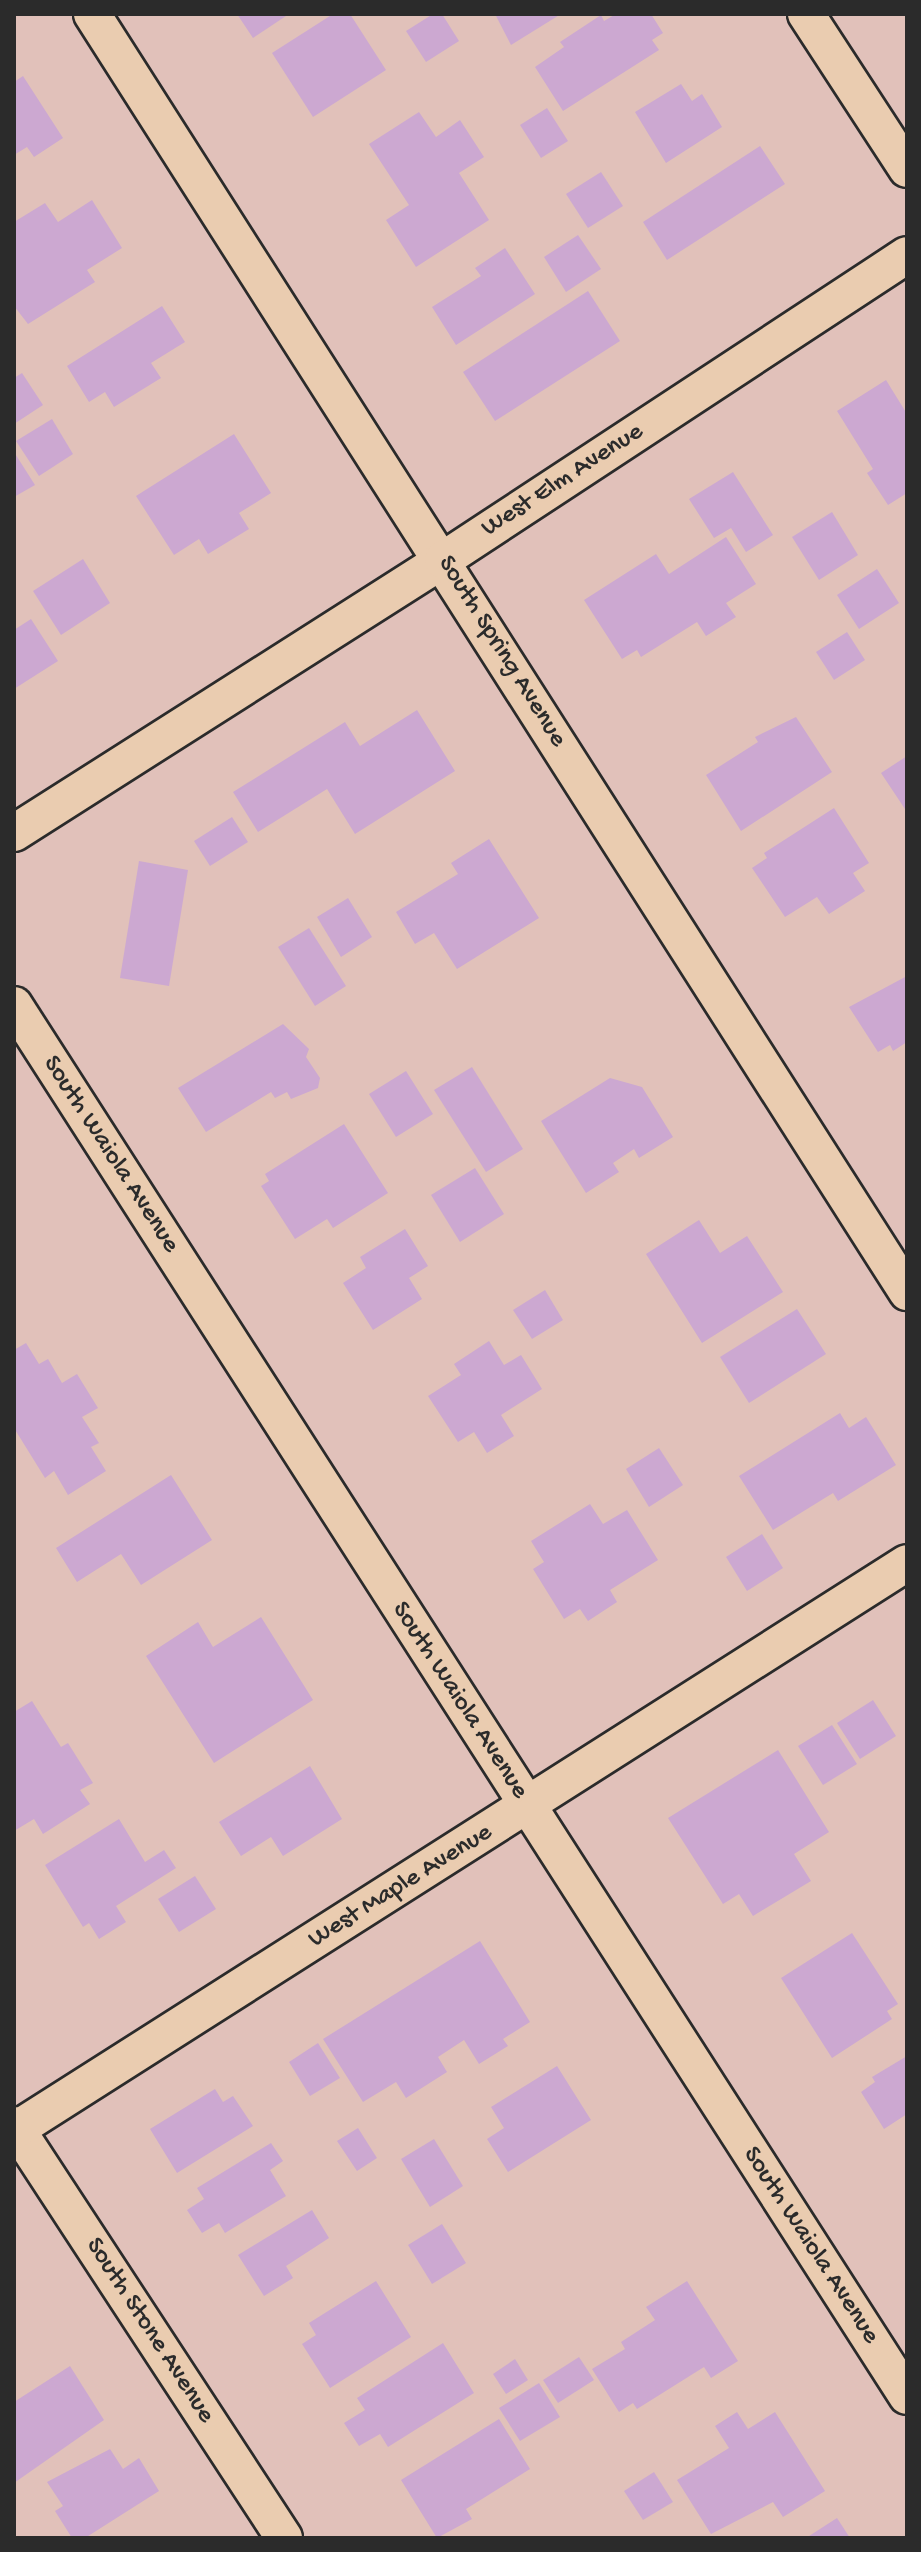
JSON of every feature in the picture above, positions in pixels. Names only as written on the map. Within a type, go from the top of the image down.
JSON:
[{"type":"street","name":"South Spring Avenue","points":[[92,14],[907,1292]]},
{"type":"street","points":[[806,14],[907,169]]},
{"type":"street","name":"West Elm Avenue","points":[[14,833],[443,560],[907,255]]},
{"type":"street","name":"South Waiola Avenue","points":[[14,1005],[907,2396]]},
{"type":"street","name":"West Maple Avenue","points":[[15,2129],[527,1807],[907,1563]]},
{"type":"street","name":"South Stone Avenue","points":[[15,2129],[284,2538]]},
{"type":"building","points":[[237,14],[289,14],[253,38]]},
{"type":"building","points":[[333,14],[350,14],[386,70],[313,117],[272,53]]},
{"type":"building","points":[[433,14],[442,14],[459,41],[426,62],[406,31]]},
{"type":"building","points":[[495,14],[561,14],[511,45]]},
{"type":"building","points":[[616,14],[651,14],[663,33],[652,40],[659,50],[563,111],[535,67],[564,47],[560,42],[601,15],[604,21]]},
{"type":"building","points":[[23,76],[63,138],[34,157],[27,147],[14,155],[14,82]]},
{"type":"building","points":[[681,84],[692,101],[702,94],[722,127],[666,163],[635,112]]},
{"type":"building","points":[[547,108],[568,141],[541,158],[520,125]]},
{"type":"building","points":[[419,112],[436,137],[460,120],[484,157],[459,173],[489,220],[416,267],[386,220],[409,205],[369,144]]},
{"type":"building","points":[[760,146],[785,184],[667,260],[643,222]]},
{"type":"building","points":[[601,172],[623,206],[588,228],[566,194]]},
{"type":"building","points":[[92,200],[122,248],[87,270],[95,282],[28,324],[14,306],[14,222],[45,203],[58,222]]},
{"type":"building","points":[[578,235],[601,269],[566,292],[544,257]]},
{"type":"building","points":[[505,248],[535,294],[456,345],[432,307],[481,276],[475,268]]},
{"type":"building","points":[[588,291],[620,341],[495,421],[463,372]]},
{"type":"building","points":[[162,306],[185,342],[151,363],[161,378],[114,407],[105,392],[89,402],[67,366]]},
{"type":"building","points":[[22,373],[43,405],[14,424],[14,378]]},
{"type":"building","points":[[886,380],[907,414],[907,493],[888,505],[867,473],[873,469],[837,411]]},
{"type":"building","points":[[52,419],[73,454],[39,476],[16,441]]},
{"type":"building","points":[[234,434],[271,493],[239,513],[249,529],[208,554],[199,539],[174,555],[136,496]]},
{"type":"building","points":[[14,452],[35,485],[14,497]]},
{"type":"building","points":[[733,472],[773,535],[746,552],[731,528],[714,538],[689,499]]},
{"type":"building","points":[[832,512],[858,555],[819,580],[792,537]]},
{"type":"building","points":[[726,537],[756,584],[726,603],[736,617],[706,636],[697,622],[641,657],[637,650],[622,659],[584,600],[656,554],[669,574]]},
{"type":"building","points":[[83,559],[110,603],[61,635],[33,591]]},
{"type":"building","points":[[877,569],[899,603],[859,629],[837,595]]},
{"type":"building","points":[[31,619],[58,661],[14,689],[14,630]]},
{"type":"building","points":[[847,632],[865,660],[834,680],[816,652]]},
{"type":"building","points":[[417,710],[455,771],[355,834],[327,789],[258,832],[233,792],[345,722],[360,746]]},
{"type":"building","points":[[796,717],[832,772],[741,831],[706,775],[758,742],[755,737]]},
{"type":"building","points":[[907,756],[907,812],[881,773]]},
{"type":"building","points":[[834,808],[869,863],[853,873],[865,891],[829,914],[817,897],[785,917],[752,868],[767,858],[764,853]]},
{"type":"building","points":[[232,817],[248,842],[210,866],[194,841]]},
{"type":"building","points":[[489,839],[539,918],[457,969],[434,933],[415,944],[396,912],[458,874],[451,863]]},
{"type":"building","points":[[139,861],[188,870],[169,986],[120,978]]},
{"type":"building","points":[[348,898],[372,937],[341,957],[317,917]]},
{"type":"building","points":[[309,928],[346,986],[315,1006],[278,947]]},
{"type":"building","points":[[907,976],[907,1042],[893,1051],[890,1045],[878,1052],[849,1007]]},
{"type":"building","points":[[283,1024],[309,1049],[306,1057],[320,1078],[318,1088],[291,1099],[287,1092],[275,1098],[271,1092],[206,1132],[178,1088]]},
{"type":"building","points":[[472,1067],[523,1149],[486,1172],[434,1090]]},
{"type":"building","points":[[406,1071],[433,1114],[396,1137],[369,1094]]},
{"type":"building","points":[[610,1078],[642,1087],[673,1137],[639,1158],[634,1149],[613,1163],[619,1172],[586,1193],[541,1121]]},
{"type":"building","points":[[344,1124],[388,1193],[333,1228],[327,1219],[295,1239],[261,1186],[269,1181],[265,1174]]},
{"type":"building","points":[[475,1168],[504,1214],[460,1242],[431,1195]]},
{"type":"building","points":[[699,1220],[720,1253],[747,1236],[783,1292],[702,1343],[646,1254]]},
{"type":"building","points":[[405,1229],[428,1266],[409,1278],[422,1299],[373,1330],[343,1283],[366,1268],[360,1257]]},
{"type":"building","points":[[545,1290],[563,1320],[532,1339],[513,1310]]},
{"type":"building","points":[[797,1309],[826,1354],[749,1403],[720,1357]]},
{"type":"building","points":[[489,1341],[504,1365],[521,1355],[542,1389],[501,1415],[514,1436],[487,1453],[474,1432],[458,1442],[428,1396],[461,1375],[454,1364]]},
{"type":"building","points":[[26,1343],[39,1364],[48,1359],[62,1383],[77,1374],[98,1408],[82,1417],[99,1443],[91,1447],[106,1471],[68,1495],[54,1471],[45,1478],[14,1428],[14,1350]]},
{"type":"building","points":[[840,1413],[849,1428],[866,1417],[896,1465],[838,1501],[833,1493],[773,1530],[739,1476]]},
{"type":"building","points":[[659,1448],[683,1485],[649,1507],[626,1469]]},
{"type":"building","points":[[171,1475],[212,1540],[141,1585],[121,1554],[77,1582],[56,1548]]},
{"type":"building","points":[[590,1504],[603,1524],[627,1510],[658,1560],[610,1590],[617,1602],[588,1621],[580,1609],[564,1619],[533,1569],[544,1562],[531,1541]]},
{"type":"building","points":[[762,1534],[783,1568],[747,1591],[726,1557]]},
{"type":"building","points":[[261,1617],[313,1700],[214,1763],[146,1656],[198,1622],[213,1647]]},
{"type":"building","points":[[873,1700],[896,1736],[860,1759],[837,1723]]},
{"type":"building","points":[[32,1701],[61,1747],[68,1743],[93,1783],[80,1790],[90,1804],[43,1834],[34,1819],[14,1831],[14,1712]]},
{"type":"building","points":[[832,1725],[857,1764],[823,1785],[798,1746]]},
{"type":"building","points":[[778,1750],[829,1832],[794,1854],[811,1881],[753,1916],[739,1894],[723,1904],[668,1818]]},
{"type":"building","points":[[310,1766],[342,1819],[283,1856],[271,1837],[241,1856],[219,1822]]},
{"type":"building","points":[[119,1819],[145,1862],[164,1850],[176,1868],[116,1906],[126,1922],[99,1939],[89,1923],[83,1927],[45,1865]]},
{"type":"building","points":[[195,1876],[216,1909],[179,1932],[158,1899]]},
{"type":"building","points":[[852,1933],[898,2004],[887,2011],[892,2019],[832,2058],[781,1978]]},
{"type":"building","points":[[480,1941],[530,2022],[503,2039],[508,2046],[479,2064],[464,2040],[438,2057],[447,2072],[406,2098],[396,2082],[363,2102],[323,2039]]},
{"type":"building","points":[[318,2043],[340,2078],[310,2096],[289,2062]]},
{"type":"building","points":[[907,2056],[907,2114],[884,2129],[861,2092],[875,2082],[872,2077]]},
{"type":"building","points":[[557,2066],[591,2120],[508,2172],[487,2139],[504,2128],[491,2107]]},
{"type":"building","points":[[215,2089],[223,2102],[233,2096],[253,2126],[177,2173],[150,2129]]},
{"type":"building","points":[[358,2128],[377,2158],[357,2171],[337,2141]]},
{"type":"building","points":[[434,2139],[463,2186],[430,2207],[401,2159]]},
{"type":"building","points":[[271,2143],[283,2161],[270,2170],[286,2196],[225,2233],[219,2223],[202,2233],[187,2210],[204,2199],[197,2188]]},
{"type":"building","points":[[312,2210],[329,2238],[286,2266],[293,2278],[264,2296],[238,2255]]},
{"type":"building","points":[[442,2224],[466,2263],[432,2284],[408,2245]]},
{"type":"building","points":[[376,2281],[411,2337],[330,2388],[302,2344],[316,2335],[309,2323]]},
{"type":"building","points":[[687,2281],[738,2361],[711,2378],[704,2367],[637,2409],[633,2403],[619,2412],[592,2369],[625,2349],[621,2342],[655,2320],[646,2307]]},
{"type":"building","points":[[443,2343],[474,2393],[388,2447],[380,2434],[359,2446],[344,2423],[365,2410],[357,2398]]},
{"type":"building","points":[[579,2357],[594,2380],[558,2403],[543,2380]]},
{"type":"building","points":[[515,2359],[528,2380],[506,2394],[493,2374]]},
{"type":"building","points":[[70,2366],[104,2420],[14,2483],[14,2402]]},
{"type":"building","points":[[539,2383],[560,2417],[520,2441],[499,2408]]},
{"type":"building","points":[[737,2412],[748,2429],[775,2412],[825,2491],[783,2517],[773,2502],[711,2534],[677,2480],[729,2448],[715,2426]]},
{"type":"building","points":[[499,2419],[530,2469],[466,2509],[472,2519],[437,2538],[401,2480]]},
{"type":"building","points":[[110,2449],[123,2469],[139,2458],[159,2491],[85,2538],[72,2538],[55,2511],[63,2506],[47,2482]]},
{"type":"building","points":[[654,2472],[673,2502],[643,2520],[624,2491]]},
{"type":"building","points":[[837,2518],[850,2538],[806,2538]]}]
